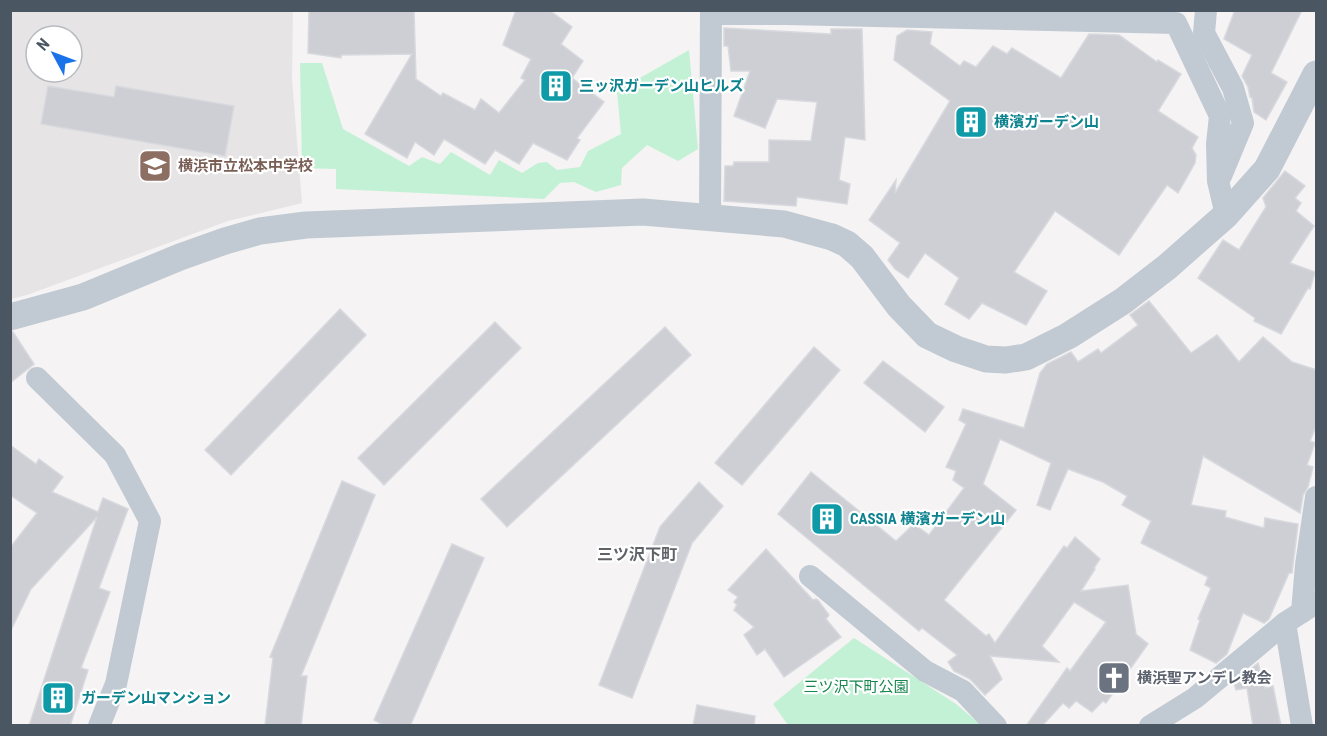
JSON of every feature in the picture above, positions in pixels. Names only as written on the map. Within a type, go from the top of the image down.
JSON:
[{"type":"street","points":[[1206,10],[1204,33],[1233,88],[1244,123],[1218,180]]},
{"type":"street","points":[[710,218],[711,12],[1176,23],[1220,116],[1217,144],[1218,180],[1226,215]]},
{"type":"street","points":[[10,317],[83,297],[180,257],[260,231],[306,225],[643,212],[784,224],[832,237],[847,244],[862,257],[899,306],[927,335],[956,349],[986,359],[1006,360],[1026,357],[1068,336],[1124,301],[1226,215],[1267,169],[1317,74]]},
{"type":"street","points":[[37,378],[115,455],[150,521],[116,684],[99,726]]},
{"type":"street","points":[[1302,726],[1301,612],[1317,497]]},
{"type":"street","points":[[810,576],[924,671],[963,691],[996,726]]},
{"type":"street","points":[[1150,726],[1195,698],[1301,612]]},
{"type":"shaded area","name":"横浜市立松本中学校","points":[[10,11],[293,11],[292,79],[302,203],[228,221],[11,299]]},
{"type":"green space","points":[[689,50],[698,149],[678,161],[647,145],[622,168],[621,185],[596,192],[574,182],[560,183],[544,199],[336,189],[336,169],[302,168],[300,63],[322,63],[343,129],[409,166],[422,157],[440,164],[451,152],[490,175],[499,160],[522,173],[538,163],[547,162],[557,170],[580,167],[588,151],[621,134],[617,91]]},
{"type":"green space","name":"三ツ沢下町公園","points":[[854,638],[956,704],[981,725],[788,725],[773,704]]},
{"type":"building","name":"三ッ沢ガーデン山ヒルズ","points":[[309,10],[414,10],[416,79],[441,96],[443,93],[475,110],[481,99],[499,113],[525,80],[521,78],[531,59],[503,45],[516,10],[549,10],[572,27],[561,44],[583,61],[572,78],[604,102],[577,138],[580,140],[567,160],[533,143],[519,164],[495,150],[485,164],[444,139],[434,155],[415,142],[407,158],[365,134],[412,54],[341,55],[341,58],[308,53]]},
{"type":"building","points":[[1235,10],[1302,10],[1271,73],[1287,82],[1266,120],[1254,112],[1252,98],[1242,76],[1252,55],[1224,39]]},
{"type":"building","points":[[724,28],[831,34],[831,29],[862,29],[865,140],[845,137],[839,180],[850,184],[847,204],[797,197],[796,206],[724,201],[725,166],[733,166],[734,162],[769,162],[769,140],[811,141],[817,102],[777,99],[765,128],[734,116],[750,71],[731,71],[728,46],[724,46]]},
{"type":"building","points":[[907,30],[932,32],[930,44],[960,66],[964,61],[976,67],[993,46],[1007,54],[1012,48],[1061,78],[1089,34],[1119,35],[1157,62],[1158,60],[1181,74],[1158,111],[1198,137],[1192,148],[1196,155],[1195,163],[1178,193],[1167,185],[1119,255],[1055,211],[1014,272],[1047,291],[1026,325],[982,303],[969,319],[945,304],[959,278],[925,253],[908,278],[895,269],[888,260],[900,243],[869,220],[896,180],[895,193],[950,101],[894,60],[897,36]]},
{"type":"building","points":[[48,86],[114,97],[116,86],[234,106],[225,156],[41,124]]},
{"type":"building","points":[[1285,171],[1305,186],[1295,198],[1301,203],[1296,211],[1314,226],[1290,263],[1315,272],[1310,289],[1308,288],[1281,334],[1254,321],[1255,318],[1198,278],[1223,240],[1239,250],[1266,207],[1263,198]]},
{"type":"building","points":[[1149,301],[1191,353],[1217,335],[1239,362],[1263,337],[1292,362],[1317,370],[1317,424],[1310,441],[1315,443],[1307,465],[1313,467],[1308,487],[1303,495],[1300,513],[1203,456],[1191,505],[1226,511],[1225,517],[1264,528],[1265,518],[1298,524],[1292,573],[1289,573],[1269,619],[1264,623],[1243,613],[1227,654],[1216,663],[1190,650],[1200,620],[1198,619],[1211,588],[1205,585],[1208,577],[1141,543],[1151,521],[1122,505],[1127,496],[1103,482],[1068,469],[1050,510],[1037,505],[1051,463],[1000,439],[983,484],[1016,510],[944,600],[986,636],[989,634],[995,643],[1064,546],[1067,548],[1075,537],[1100,559],[1081,591],[1128,585],[1136,634],[1148,644],[1106,703],[1103,701],[1092,712],[1076,701],[1069,708],[1063,703],[1042,726],[1026,726],[1067,668],[1070,671],[1106,622],[1074,602],[1042,646],[1059,662],[990,656],[1002,679],[985,695],[970,679],[954,671],[948,662],[957,655],[922,628],[919,631],[778,514],[811,472],[896,541],[914,524],[929,535],[964,488],[953,480],[956,471],[946,467],[966,424],[959,420],[963,409],[1024,428],[1040,373],[1047,364],[1071,352],[1078,362],[1098,349],[1101,353],[1138,325],[1130,315]]},
{"type":"building","points":[[340,309],[366,335],[231,475],[205,450]]},
{"type":"building","points":[[495,322],[521,348],[384,485],[358,458]]},
{"type":"building","points":[[665,327],[691,355],[507,527],[481,499]]},
{"type":"building","points":[[10,332],[13,332],[34,364],[10,383]]},
{"type":"building","points":[[814,347],[840,370],[742,485],[715,463]]},
{"type":"building","points":[[883,361],[944,407],[925,432],[864,383]]},
{"type":"building","points":[[10,445],[36,464],[39,459],[63,477],[52,492],[98,512],[103,498],[128,509],[99,588],[110,592],[81,668],[88,670],[70,726],[29,726],[97,517],[31,589],[10,632],[10,548],[37,513],[10,495]]},
{"type":"building","points":[[342,481],[375,495],[301,676],[307,676],[301,726],[265,726],[273,658],[270,657]]},
{"type":"building","points":[[699,482],[723,506],[692,543],[632,698],[599,685],[660,527]]},
{"type":"building","points":[[452,544],[484,558],[410,726],[385,726],[374,720]]},
{"type":"building","points":[[766,549],[813,600],[818,600],[829,615],[826,619],[841,637],[784,677],[765,649],[757,655],[744,635],[754,627],[734,610],[737,605],[734,602],[738,597],[728,590]]},
{"type":"building","points":[[1258,663],[1265,688],[1273,686],[1281,726],[1253,726],[1247,688],[1236,690],[1234,683]]},
{"type":"building","points":[[697,705],[755,716],[754,726],[693,726]]},
{"type":"place","name":"三ッ沢ガーデン山ヒルズ","points":[[556,86]]},
{"type":"place","name":"横濱ガーデン山","points":[[971,122]]},
{"type":"place","name":"横浜市立松本中学校","points":[[155,166]]},
{"type":"place","name":"CASSIA 横濱ガーデン山","points":[[827,519]]},
{"type":"place","name":"横浜聖アンデレ教会","points":[[1114,678]]},
{"type":"place","name":"ガーデン山マンション","points":[[58,698]]},
{"type":"district","name":"三ツ沢下町","points":[[637,554]]}]
